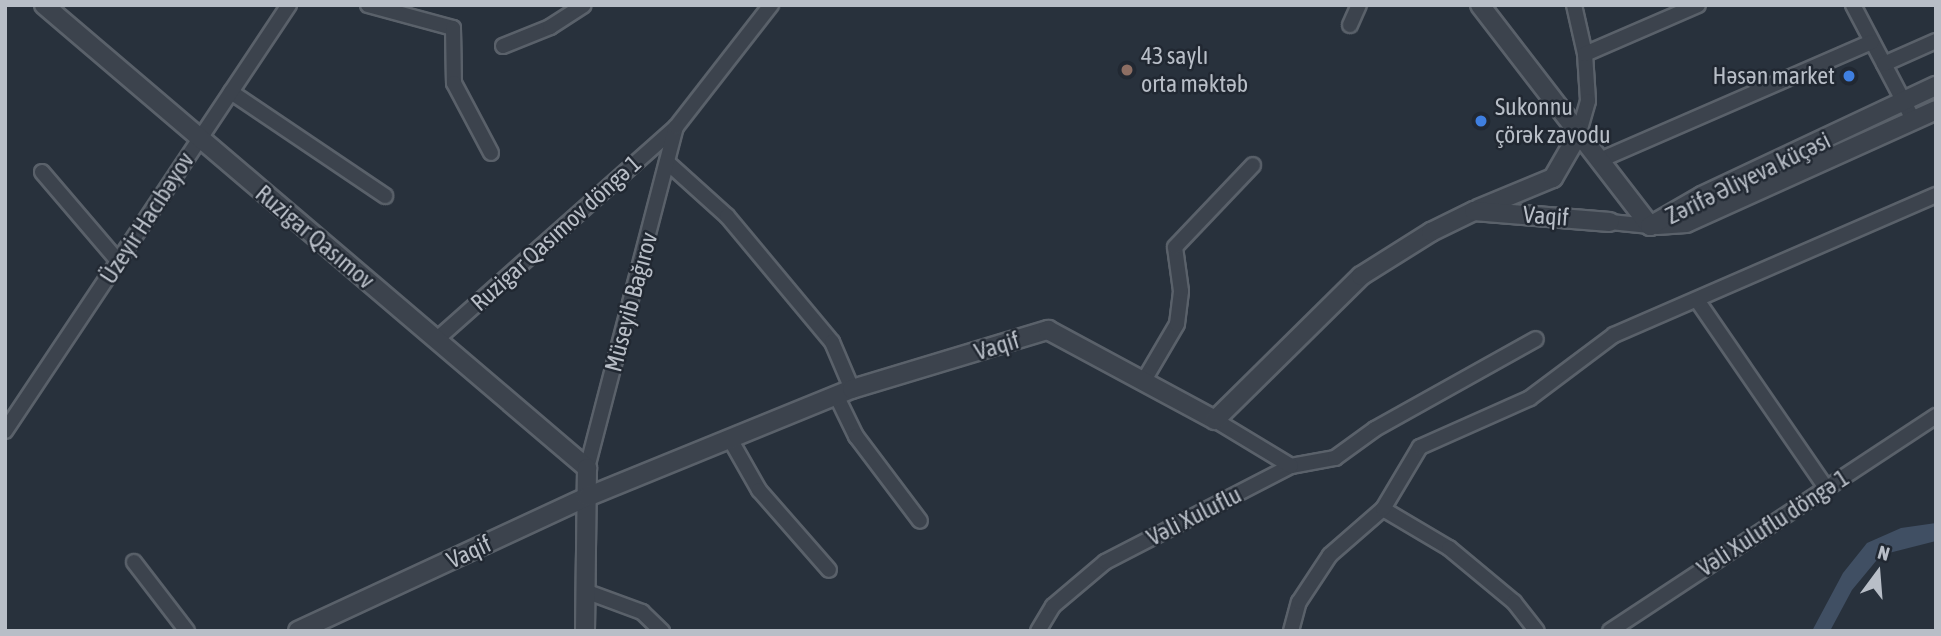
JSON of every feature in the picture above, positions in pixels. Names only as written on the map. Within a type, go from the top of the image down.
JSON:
[{"type":"street","name":"Ruzigar Qasımov","points":[[44,5],[587,468]]},
{"type":"street","name":"Üzeyir Hacıbəyov","points":[[5,431],[289,5]]},
{"type":"street","points":[[368,5],[453,28],[454,83],[491,153]]},
{"type":"street","points":[[503,46],[550,27],[584,5]]},
{"type":"street","name":"Müseyib Bağırov","points":[[585,631],[587,468],[676,127],[771,5]]},
{"type":"street","points":[[1350,25],[1359,5]]},
{"type":"street","points":[[1480,5],[1650,226]]},
{"type":"street","points":[[1291,466],[1215,421],[1361,276],[1431,232],[1553,178],[1579,133],[1588,101],[1585,54],[1574,5]]},
{"type":"street","points":[[1585,54],[1698,5]]},
{"type":"street","points":[[1853,5],[1914,121]]},
{"type":"street","points":[[1600,160],[1872,41]]},
{"type":"street","points":[[1884,64],[1936,41]]},
{"type":"street","name":"Zərifə Əliyeva küçəsi","points":[[1650,226],[1702,196],[1905,103],[1936,86]]},
{"type":"street","points":[[231,92],[385,196]]},
{"type":"street","name":"Zərifə Əliyeva küçəsi","points":[[1650,226],[1686,223],[1936,110]]},
{"type":"street","name":"Ruzigar Qasımov döngə 1","points":[[436,340],[676,127]]},
{"type":"street","points":[[667,162],[727,216],[832,342],[856,436],[920,520]]},
{"type":"street","points":[[1143,382],[1168,342],[1179,316],[1181,291],[1175,247],[1254,165]]},
{"type":"street","points":[[42,172],[118,261]]},
{"type":"street","points":[[1290,631],[1299,602],[1330,555],[1383,509],[1420,447],[1530,398],[1614,335],[1936,195]]},
{"type":"street","name":"Vaqif","points":[[1474,211],[1650,226]]},
{"type":"street","points":[[1697,300],[1826,488]]},
{"type":"street","name":"Vaqif","points":[[298,631],[587,498],[844,392],[1048,330],[1215,421]]},
{"type":"street","name":"Vəli Xuluflu","points":[[1038,631],[1053,606],[1105,562],[1291,466],[1335,458],[1375,429],[1536,338]]},
{"type":"street","name":"Vəli Xuluflu döngə 1","points":[[1610,631],[1936,416]]},
{"type":"street","points":[[730,439],[759,490],[829,570]]},
{"type":"street","points":[[1383,509],[1449,548],[1514,602],[1537,631]]},
{"type":"street","points":[[134,562],[187,631]]},
{"type":"street","points":[[585,591],[642,612],[662,631]]},
{"type":"water","points":[[1936,523],[1936,541],[1881,555],[1852,590],[1830,631],[1812,631],[1843,573],[1867,543],[1901,528]]},
{"type":"place","name":"43 saylı orta məktəb","points":[[1127,70]]},
{"type":"place","name":"Həsən market","points":[[1849,76]]},
{"type":"place","name":"Sukonnu çörək zavodu","points":[[1481,121]]}]
